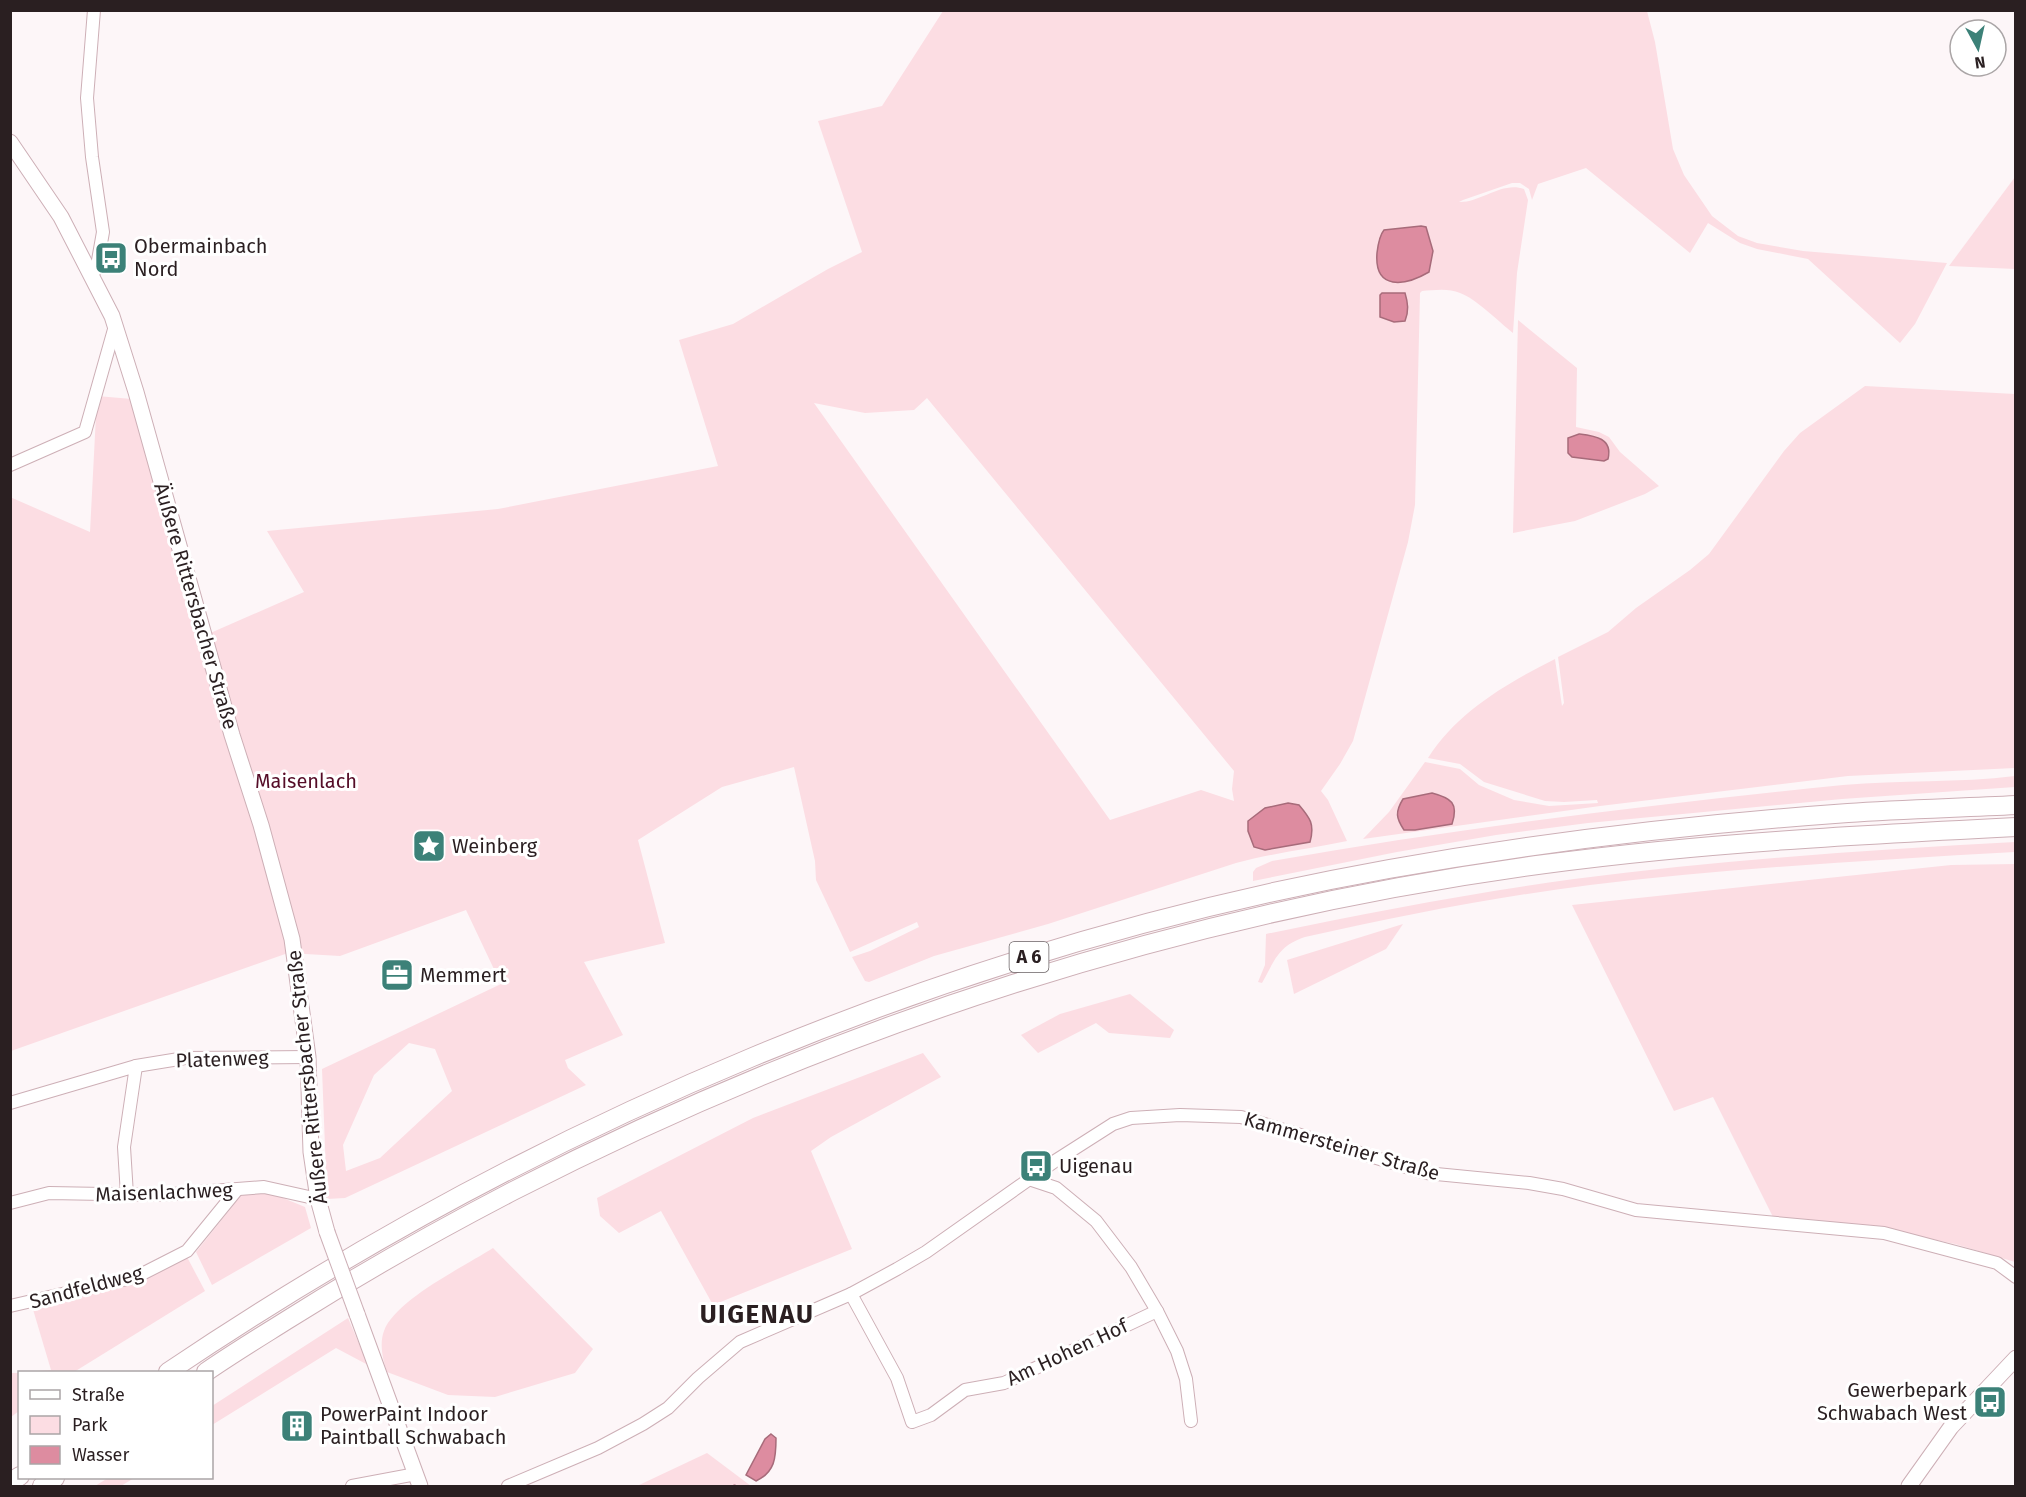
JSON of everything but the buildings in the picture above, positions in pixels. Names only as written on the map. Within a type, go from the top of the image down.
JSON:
[{"type":"highway","name":"A 6","points":[[170,1371],[239,1325],[396,1230],[485,1182],[628,1111],[704,1077],[826,1028],[1029,957],[1202,909],[1372,872],[1452,858],[1677,828],[1849,813],[2016,805]]},
{"type":"highway","name":"A 6","points":[[208,1371],[322,1298],[410,1246],[619,1139],[704,1099],[817,1052],[1058,969],[1299,908],[1454,878],[1545,864],[1748,842],[2016,827]]},
{"type":"main road","name":"Äußere Rittersbacher Straße","points":[[10,142],[61,217],[114,321],[292,939],[308,1057],[311,1152],[318,1199],[327,1232],[418,1480]]},
{"type":"main road","points":[[1909,1486],[1951,1427],[2016,1358]]},
{"type":"main road","points":[[1998,1378],[2016,1366]]},
{"type":"street","points":[[92,276],[103,232],[92,158],[87,98],[94,10]]},
{"type":"street","points":[[10,465],[86,432],[114,321]]},
{"type":"street","name":"Platenweg","points":[[10,1103],[136,1066],[185,1058],[308,1057]]},
{"type":"street","points":[[127,1195],[124,1147],[136,1066]]},
{"type":"street","name":"Kammersteiner Straße","points":[[508,1486],[598,1448],[643,1424],[668,1408],[698,1378],[740,1342],[851,1294],[926,1252],[1055,1161],[1113,1124],[1131,1118],[1190,1115],[1241,1117],[1426,1173],[1529,1182],[1563,1189],[1636,1210],[1884,1233],[1997,1263],[2016,1278]]},
{"type":"street","points":[[1029,1179],[1056,1188],[1096,1221],[1131,1267],[1177,1351],[1186,1379],[1191,1421]]},
{"type":"street","name":"Maisenlachweg","points":[[10,1203],[49,1193],[127,1195],[236,1191],[264,1187],[318,1199]]},
{"type":"street","name":"Sandfeldweg","points":[[10,1306],[136,1276],[187,1251],[236,1191]]},
{"type":"street","name":"Am Hohen Hof","points":[[851,1294],[897,1378],[912,1422],[931,1415],[965,1390],[1004,1383],[1157,1311]]},
{"type":"street","points":[[352,1486],[418,1480]]},
{"type":"green space","name":"Maisenlach","points":[[943,11],[1647,11],[1655,42],[1673,149],[1684,175],[1712,216],[1738,236],[1757,243],[1803,251],[1947,263],[1915,324],[1900,343],[1808,259],[1757,249],[1740,243],[1708,223],[1690,253],[1586,168],[1538,184],[1532,200],[1529,189],[1520,183],[1512,183],[1459,202],[1508,188],[1524,189],[1528,200],[1517,273],[1513,333],[1480,305],[1460,293],[1441,290],[1420,293],[1415,505],[1408,542],[1353,741],[1321,791],[1328,800],[1347,841],[1236,863],[1048,924],[934,956],[869,982],[865,981],[852,957],[870,951],[919,927],[917,922],[850,952],[816,880],[815,861],[794,767],[722,787],[638,840],[665,943],[584,962],[623,1035],[565,1060],[568,1068],[586,1085],[345,1198],[327,1199],[322,1069],[501,984],[466,910],[340,956],[288,953],[11,1051],[10,497],[90,532],[97,396],[132,399],[199,638],[304,592],[267,531],[498,509],[718,466],[679,340],[733,324],[862,252],[818,121],[882,106]],"holes":[[[927,398],[1234,771],[1232,789],[1234,801],[1201,790],[1110,820],[814,403],[865,413],[914,410]],[[409,1043],[435,1049],[452,1091],[380,1158],[346,1171],[343,1145],[374,1075]]]},
{"type":"green space","points":[[2015,177],[2015,269],[1949,266]]},
{"type":"green space","points":[[1518,320],[1577,368],[1576,427],[1599,432],[1609,437],[1620,452],[1659,486],[1645,494],[1575,521],[1513,533]]},
{"type":"green space","points":[[1865,386],[2015,394],[2015,768],[1848,776],[1600,806],[1363,839],[1389,812],[1425,762],[1460,769],[1479,785],[1514,800],[1549,806],[1598,803],[1597,800],[1545,801],[1484,782],[1460,764],[1428,758],[1453,726],[1484,700],[1555,659],[1562,706],[1564,703],[1558,657],[1608,632],[1636,608],[1709,554],[1784,451],[1800,433]]},
{"type":"green space","points":[[2015,776],[2015,787],[1842,799],[1588,823],[1496,835],[1253,881],[1253,872],[1256,868],[1272,861],[1485,827],[1843,785]]},
{"type":"green space","points":[[2015,842],[2015,852],[1856,861],[1696,874],[1590,885],[1447,908],[1305,937],[1283,949],[1262,983],[1258,982],[1265,965],[1266,934],[1419,904],[1535,885],[1684,866],[1849,852]]},
{"type":"green space","points":[[2015,864],[2015,1262],[1955,1244],[1913,1235],[1773,1217],[1713,1097],[1674,1111],[1572,905],[1951,865]]},
{"type":"green space","points":[[1403,924],[1386,949],[1294,994],[1287,960]]},
{"type":"green space","points":[[1130,994],[1174,1030],[1170,1038],[1109,1033],[1096,1023],[1038,1053],[1021,1035],[1060,1014]]},
{"type":"green space","points":[[923,1053],[941,1077],[831,1137],[811,1151],[852,1249],[713,1305],[661,1211],[619,1233],[600,1216],[597,1198],[753,1118]]},
{"type":"green space","points":[[266,1191],[305,1207],[311,1228],[212,1285],[196,1252],[243,1193]]},
{"type":"green space","points":[[493,1248],[593,1349],[575,1373],[495,1397],[448,1395],[387,1372],[382,1341],[384,1331],[391,1319],[416,1296]]},
{"type":"green space","points":[[187,1257],[205,1291],[76,1371],[38,1371],[51,1370],[32,1306],[162,1271]]},
{"type":"green space","points":[[348,1318],[368,1365],[336,1348],[213,1424],[213,1405]]},
{"type":"green space","points":[[11,1373],[18,1373],[18,1412],[11,1417]]},
{"type":"green space","points":[[707,1453],[751,1486],[637,1486]]},
{"type":"green space","points":[[106,1479],[132,1479],[121,1486],[95,1486]]},
{"type":"water","points":[[1426,227],[1433,251],[1429,272],[1401,282],[1386,279],[1380,274],[1377,265],[1382,232]]},
{"type":"water","points":[[1382,293],[1405,293],[1408,307],[1405,321],[1394,322],[1380,317],[1380,295]]},
{"type":"water","points":[[1579,434],[1597,437],[1605,442],[1609,452],[1608,459],[1604,461],[1572,457],[1568,453],[1568,438]]},
{"type":"water","points":[[1432,793],[1452,802],[1454,817],[1452,824],[1404,830],[1398,815],[1403,799]]},
{"type":"water","points":[[1288,803],[1299,805],[1309,818],[1312,826],[1310,842],[1265,850],[1254,847],[1248,831],[1248,821],[1265,808]]},
{"type":"water","points":[[771,1434],[776,1438],[773,1464],[767,1473],[756,1481],[746,1475],[765,1439]]},
{"type":"place","name":"Obermainbach Nord","points":[[111,258]]},
{"type":"place","name":"Weinberg","points":[[429,846]]},
{"type":"place","name":"Memmert","points":[[397,975]]},
{"type":"place","name":"Uigenau","points":[[1036,1166]]},
{"type":"place","name":"Gewerbepark Schwabach West","points":[[1990,1402]]},
{"type":"place","name":"PowerPaint Indoor Paintball Schwabach","points":[[297,1426]]},
{"type":"district","name":"UIGENAU","points":[[757,1314]]}]
